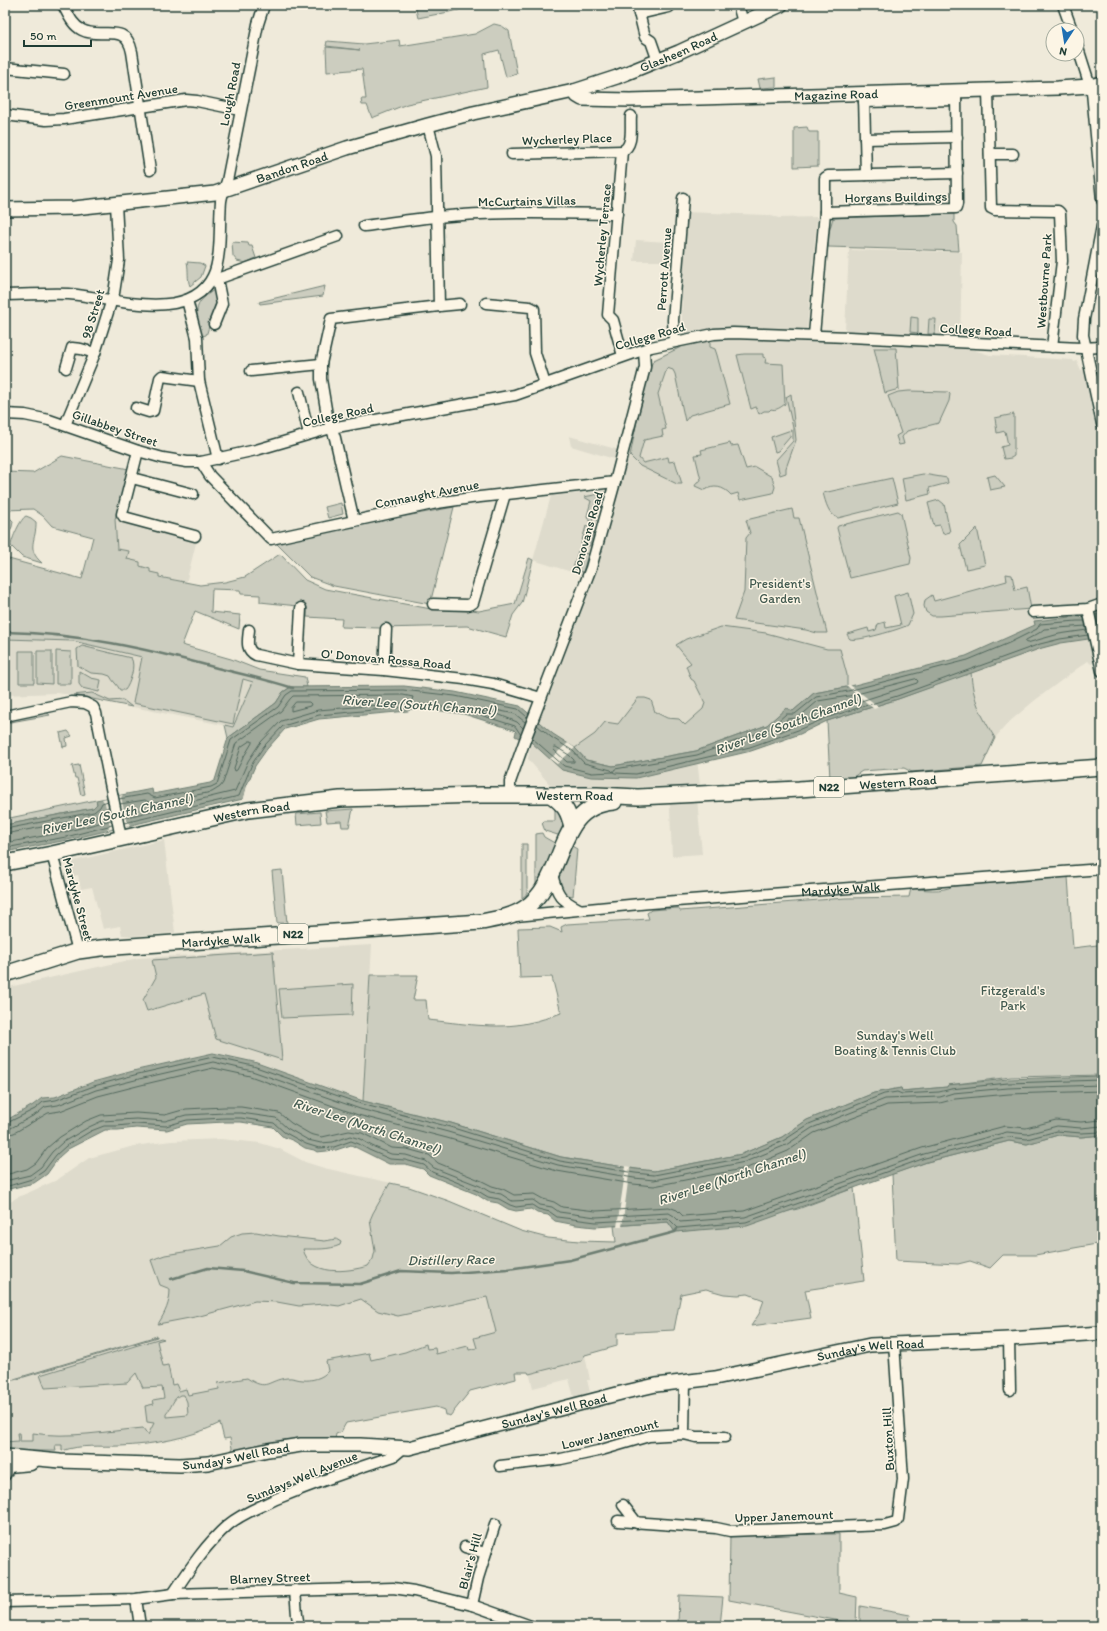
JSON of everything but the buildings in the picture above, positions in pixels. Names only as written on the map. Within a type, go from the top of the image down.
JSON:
[{"type":"highway","name":"Western Road","points":[[52,854],[120,833],[252,809],[340,799],[510,795],[638,797],[805,789],[1102,767]]},
{"type":"highway","points":[[551,795],[563,805],[568,812],[572,827]]},
{"type":"highway","name":"N22","points":[[572,827],[580,816],[590,808],[604,803],[638,797]]},
{"type":"highway","name":"Mardyke Walk","points":[[78,951],[142,944],[482,922],[507,917],[526,908],[540,893],[552,874],[572,827]]},
{"type":"highway","name":"N22","points":[[5,863],[52,854]]},
{"type":"highway","name":"N22","points":[[5,974],[78,951]]},
{"type":"main road","name":"Glasheen Road","points":[[574,91],[658,61],[781,5]]},
{"type":"main road","name":"Magazine Road","points":[[574,91],[577,96],[582,99],[610,100],[864,98],[956,96],[988,90],[1096,84]]},
{"type":"main road","name":"Bandon Road","points":[[5,209],[52,209],[208,194],[292,168],[348,148],[428,125],[473,113],[574,91]]},
{"type":"main road","name":"Sunday's Well Road","points":[[5,1456],[37,1460],[180,1465],[213,1462],[268,1450],[301,1445],[360,1445],[401,1449],[430,1444],[656,1385],[715,1378],[870,1345],[1102,1333]]},
{"type":"street","points":[[64,5],[73,22],[81,30],[93,33],[115,33],[128,41],[131,50],[150,170]]},
{"type":"street","name":"Lough Road","points":[[215,278],[221,199],[225,189],[258,24],[264,5]]},
{"type":"street","points":[[738,5],[743,22]]},
{"type":"street","points":[[1063,5],[1069,22]]},
{"type":"street","points":[[658,61],[651,41],[645,37],[638,10],[669,7]]},
{"type":"street","points":[[1085,61],[1096,84],[1094,106],[1102,200]]},
{"type":"street","points":[[5,68],[64,74]]},
{"type":"street","name":"Westbourne Park","points":[[988,90],[991,208],[1058,210],[1060,213],[1062,261],[1052,347]]},
{"type":"street","name":"Horgans Buildings","points":[[825,212],[954,209],[957,205],[956,96]]},
{"type":"street","name":"Horgans Buildings","points":[[864,98],[866,175]]},
{"type":"street","name":"Greenmount Avenue","points":[[5,115],[58,120],[140,106],[192,100],[240,110]]},
{"type":"street","name":"Wycherley Terrace","points":[[623,356],[613,320],[608,315],[622,151],[630,144],[630,116]]},
{"type":"street","points":[[428,125],[436,156],[440,306]]},
{"type":"street","points":[[865,139],[956,137]]},
{"type":"street","name":"Wycherley Place","points":[[512,154],[622,151]]},
{"type":"street","points":[[990,154],[1013,154]]},
{"type":"street","name":"Horgans Buildings","points":[[814,335],[825,212],[826,177],[957,173]]},
{"type":"street","name":"Perrott Avenue","points":[[674,342],[673,320],[683,198]]},
{"type":"street","name":"98 Street","points":[[64,425],[94,353],[112,300],[119,260],[116,204]]},
{"type":"street","name":"McCurtains Villas","points":[[364,226],[437,217],[527,213],[617,214]]},
{"type":"street","points":[[1102,226],[1084,319],[1083,335],[1102,424]]},
{"type":"street","points":[[5,295],[70,294],[160,305],[177,304],[187,300],[202,290],[215,278],[338,236]]},
{"type":"street","points":[[214,324],[222,304],[215,278]]},
{"type":"street","points":[[187,300],[197,338],[199,381],[218,459]]},
{"type":"street","points":[[486,302],[530,307],[534,309],[535,353],[545,384]]},
{"type":"street","points":[[354,521],[335,438],[328,421],[321,379],[321,364],[331,319],[460,304]]},
{"type":"street","name":"College Road","points":[[218,459],[256,450],[332,428],[501,398],[623,356],[674,342],[724,333],[814,335],[1052,347],[1102,347]]},
{"type":"street","points":[[66,368],[72,348],[94,353]]},
{"type":"street","name":"Donovans Road","points":[[510,795],[510,782],[525,740],[587,580],[615,482],[645,364],[644,350]]},
{"type":"street","points":[[251,371],[321,364]]},
{"type":"street","points":[[136,408],[149,412],[153,411],[160,378],[162,376],[199,381]]},
{"type":"street","points":[[299,392],[309,434]]},
{"type":"street","name":"Gillabbey Street","points":[[5,414],[40,418],[138,451],[175,461],[201,462],[218,459]]},
{"type":"street","points":[[138,451],[122,514],[124,518],[195,536]]},
{"type":"street","name":"Connaught Avenue","points":[[201,462],[210,476],[271,539],[437,503],[615,482]]},
{"type":"street","points":[[132,478],[193,494]]},
{"type":"street","points":[[433,604],[468,605],[473,603],[505,494]]},
{"type":"street","points":[[1033,612],[1088,613],[1102,604]]},
{"type":"street","points":[[298,664],[301,608]]},
{"type":"street","points":[[1088,613],[1102,671]]},
{"type":"street","points":[[384,670],[386,628]]},
{"type":"street","name":"O' Donovan Rossa Road","points":[[249,630],[248,648],[251,653],[298,664],[432,674],[485,682],[541,698]]},
{"type":"street","points":[[5,716],[71,702],[85,703],[93,707],[96,713],[102,740],[120,833]]},
{"type":"street","name":"Mardyke Street","points":[[52,854],[78,951]]},
{"type":"street","name":"Mardyke Walk","points":[[507,917],[579,909],[1102,869]]},
{"type":"street","points":[[552,874],[561,898],[579,909]]},
{"type":"street","points":[[1009,1339],[1010,1390]]},
{"type":"street","name":"Buxton Hill","points":[[885,1525],[894,1524],[898,1519],[903,1479],[894,1343]]},
{"type":"street","points":[[684,1434],[685,1382]]},
{"type":"street","name":"Lower Janemount","points":[[500,1466],[561,1459],[610,1448],[649,1436],[684,1434],[702,1437],[725,1437]]},
{"type":"street","name":"Sundays Well Avenue","points":[[173,1594],[207,1546],[235,1520],[254,1509],[309,1485],[394,1456],[401,1449]]},
{"type":"street","points":[[5,1475],[10,1467],[31,1465],[37,1460]]},
{"type":"street","points":[[623,1505],[637,1522]]},
{"type":"street","name":"Upper Janemount","points":[[618,1521],[716,1528],[730,1532],[885,1525]]},
{"type":"street","name":"Blair's Hill","points":[[472,1605],[485,1553],[495,1524]]},
{"type":"street","points":[[464,1547],[485,1553]]},
{"type":"street","name":"Blarney Street","points":[[5,1602],[136,1599],[173,1594],[393,1588],[414,1591],[472,1605],[531,1626]]},
{"type":"street","points":[[295,1590],[299,1626]]},
{"type":"street","points":[[136,1599],[140,1626]]},
{"type":"shaded area","points":[[684,212],[767,215],[779,218],[817,217],[807,329],[845,330],[849,250],[962,252],[960,348],[967,348],[990,355],[1073,360],[1074,362],[1077,361],[1081,370],[1102,367],[1102,656],[1091,664],[1088,661],[1078,668],[1034,701],[1008,723],[995,738],[982,766],[912,772],[904,768],[862,771],[859,774],[830,779],[827,721],[786,709],[696,751],[700,785],[696,787],[702,854],[672,856],[669,786],[570,789],[565,787],[552,787],[528,759],[531,742],[594,579],[533,560],[551,496],[603,491],[616,493],[624,462],[571,446],[569,436],[630,453],[650,363],[653,359],[680,346],[682,329],[682,261],[634,261],[636,240],[683,243]]},
{"type":"shaded area","points":[[115,519],[197,539],[186,583],[159,577],[104,572],[117,549]]},
{"type":"shaded area","points":[[5,639],[73,641],[254,682],[233,727],[73,695],[56,693],[5,695]]},
{"type":"shaded area","points":[[164,840],[175,933],[130,936],[122,935],[120,926],[103,929],[92,887],[81,889],[78,875],[73,876],[70,862]]},
{"type":"shaded area","points":[[372,945],[363,1101],[254,1062],[213,1053],[137,1070],[93,1082],[55,1097],[42,1098],[5,1121],[5,988],[138,958]]},
{"type":"shaded area","points":[[221,1139],[260,1143],[280,1149],[305,1162],[324,1168],[409,1187],[449,1201],[521,1231],[548,1238],[616,1242],[617,1346],[585,1355],[590,1380],[587,1380],[590,1392],[587,1392],[588,1397],[575,1401],[569,1379],[533,1388],[529,1372],[518,1372],[515,1373],[516,1379],[470,1391],[450,1416],[445,1415],[444,1410],[436,1407],[361,1419],[346,1423],[341,1432],[336,1434],[335,1439],[233,1453],[230,1438],[224,1439],[220,1423],[208,1429],[152,1444],[74,1447],[62,1451],[5,1451],[5,1206],[16,1198],[57,1180],[89,1158],[134,1146],[171,1141]]},
{"type":"green space","points":[[415,5],[458,5],[459,10],[418,18]]},
{"type":"green space","points":[[494,24],[502,26],[509,31],[517,74],[506,77],[499,50],[484,54],[487,87],[407,104],[372,118],[367,105],[362,105],[361,99],[366,99],[362,69],[327,72],[326,47],[360,50],[326,46],[327,41],[364,44],[399,40],[400,46],[475,34]]},
{"type":"green space","points":[[776,77],[776,87],[760,88],[758,79]]},
{"type":"green space","points":[[807,127],[809,132],[818,132],[818,166],[794,167],[794,128]]},
{"type":"green space","points":[[954,214],[954,222],[957,226],[959,251],[828,247],[829,232],[833,218]]},
{"type":"green space","points":[[232,242],[248,243],[249,246],[252,246],[256,258],[245,263],[237,261],[233,256]]},
{"type":"green space","points":[[187,262],[200,263],[205,266],[201,277],[190,286],[188,268]]},
{"type":"green space","points":[[325,286],[323,296],[260,304],[259,302]]},
{"type":"green space","points":[[214,290],[217,300],[207,333],[206,335],[202,336],[197,310],[202,300]]},
{"type":"green space","points":[[911,317],[918,318],[918,333],[910,332]]},
{"type":"green space","points":[[929,319],[936,319],[935,334],[928,334]]},
{"type":"green space","points":[[710,340],[710,347],[715,349],[717,355],[730,404],[690,415],[685,421],[675,374],[673,370],[667,368],[658,394],[666,429],[662,430],[663,436],[644,440],[639,458],[643,463],[668,457],[669,462],[675,461],[682,484],[677,484],[640,466],[630,456],[644,390],[647,377],[654,360],[683,346]]},
{"type":"green space","points":[[874,348],[896,348],[899,389],[885,393]]},
{"type":"green space","points":[[763,354],[763,357],[766,358],[765,363],[783,364],[785,404],[777,409],[771,409],[759,414],[756,407],[751,409],[737,355]]},
{"type":"green space","points":[[898,392],[948,392],[950,394],[949,401],[939,423],[907,431],[902,437],[904,444],[899,445],[896,436],[901,433],[888,396]]},
{"type":"green space","points":[[791,394],[796,440],[786,468],[786,473],[780,475],[776,460],[793,441],[793,428],[786,397]]},
{"type":"green space","points":[[1014,414],[1014,456],[1004,459],[1001,447],[1008,445],[1005,431],[997,433],[995,418]]},
{"type":"green space","points":[[791,430],[790,437],[778,451],[775,452],[771,437]]},
{"type":"green space","points":[[730,443],[731,446],[738,445],[746,469],[755,467],[772,477],[775,487],[773,493],[740,500],[738,493],[731,495],[722,488],[711,487],[704,490],[695,486],[697,482],[701,480],[695,455],[702,454],[701,450]]},
{"type":"green space","points":[[62,456],[129,469],[115,519],[117,549],[129,551],[127,559],[140,562],[140,566],[150,569],[150,572],[159,574],[159,577],[200,585],[225,582],[245,577],[280,554],[305,580],[325,589],[431,609],[479,611],[515,604],[529,558],[533,560],[522,603],[513,615],[506,637],[467,626],[380,628],[341,627],[342,619],[307,617],[307,607],[260,602],[260,595],[241,594],[240,590],[212,589],[211,612],[240,615],[239,629],[195,611],[182,645],[231,659],[259,670],[305,677],[307,687],[291,687],[283,692],[276,703],[228,738],[225,725],[233,727],[253,682],[243,679],[233,724],[133,703],[142,657],[73,641],[5,639],[5,558],[82,579],[93,537],[52,526],[43,516],[33,509],[5,510],[5,472],[33,473]]},
{"type":"green space","points":[[923,474],[947,478],[948,483],[929,488],[930,494],[906,500],[902,478]]},
{"type":"green space","points":[[995,475],[1005,487],[990,490],[987,477]]},
{"type":"green space","points":[[892,478],[898,503],[838,518],[832,514],[828,508],[823,493]]},
{"type":"green space","points":[[599,494],[592,521],[589,520],[587,516],[591,501],[584,497]]},
{"type":"green space","points":[[939,500],[944,504],[950,532],[943,534],[940,525],[934,526],[928,503]]},
{"type":"green space","points":[[341,503],[343,514],[328,518],[325,507]]},
{"type":"green space","points":[[454,507],[430,604],[334,586],[310,577],[274,541]]},
{"type":"green space","name":"President's Garden","points":[[792,509],[794,518],[799,518],[827,633],[817,633],[806,630],[734,620],[744,592],[746,538],[750,533],[746,520]]},
{"type":"green space","points":[[898,511],[901,513],[911,558],[910,564],[850,578],[837,528],[838,526]]},
{"type":"green space","points":[[26,516],[36,522],[33,548],[37,558],[42,563],[22,557],[11,546],[17,530]]},
{"type":"green space","points":[[5,517],[10,518],[13,521],[12,527],[5,539]]},
{"type":"green space","points":[[586,526],[594,531],[590,546],[581,544]]},
{"type":"green space","points":[[977,528],[985,565],[966,569],[960,545]]},
{"type":"green space","points":[[578,551],[588,554],[583,572],[573,569]]},
{"type":"green space","points":[[1006,574],[1012,575],[1015,590],[1027,587],[1031,609],[941,616],[932,616],[926,612],[924,606],[925,600],[932,595],[934,601],[1007,581]]},
{"type":"green space","points":[[908,592],[913,614],[908,625],[861,639],[849,638],[847,634],[868,628],[869,632],[876,630],[878,624],[885,622],[886,628],[901,625],[894,596]]},
{"type":"green space","points":[[721,627],[766,633],[827,649],[840,649],[847,675],[847,687],[814,693],[793,711],[786,709],[767,725],[696,751],[613,766],[586,760],[575,748],[595,734],[605,722],[618,724],[638,698],[651,700],[655,712],[667,718],[679,719],[685,725],[703,709],[705,703],[694,681],[691,679],[686,666],[691,663],[676,645],[686,639]]},
{"type":"green space","points":[[82,646],[131,658],[133,665],[132,674],[125,690],[120,690],[110,676],[91,673],[78,666],[77,649]]},
{"type":"green space","points":[[19,651],[34,651],[34,683],[19,683]]},
{"type":"green space","points":[[37,651],[52,651],[52,684],[37,683]]},
{"type":"green space","points":[[56,651],[71,652],[71,684],[56,684]]},
{"type":"green space","points":[[79,671],[91,678],[101,680],[99,692],[82,688],[79,684]]},
{"type":"green space","points":[[971,672],[973,691],[978,707],[995,738],[982,766],[912,772],[904,768],[862,771],[850,779],[830,779],[827,721],[898,699]]},
{"type":"green space","points":[[92,693],[110,701],[123,700],[132,707],[73,695]]},
{"type":"green space","points":[[46,712],[50,715],[5,723],[5,721]]},
{"type":"green space","points":[[68,731],[72,736],[66,738],[67,746],[63,747],[60,733]]},
{"type":"green space","points":[[79,765],[85,794],[81,795],[77,778],[75,778],[72,766]]},
{"type":"green space","points":[[96,800],[97,804],[93,808],[5,825],[5,819]]},
{"type":"green space","points":[[555,808],[560,808],[566,822],[561,836],[545,831],[542,823],[544,821],[555,821]]},
{"type":"green space","points":[[353,809],[349,827],[342,827],[341,821],[327,822],[325,811]]},
{"type":"green space","points":[[320,812],[321,823],[297,825],[296,814]]},
{"type":"green space","points":[[542,833],[544,837],[558,845],[536,889],[536,834]]},
{"type":"green space","points":[[522,844],[527,844],[527,894],[522,898]]},
{"type":"green space","points":[[570,845],[577,849],[573,896],[568,895],[567,898],[558,884],[558,879]]},
{"type":"green space","points":[[282,870],[287,923],[277,923],[272,871]]},
{"type":"green space","points":[[1068,877],[1073,948],[1097,945],[1102,942],[1102,1075],[1011,1077],[948,1085],[948,1087],[901,1091],[901,1088],[874,1093],[807,1120],[782,1137],[742,1154],[654,1171],[561,1157],[451,1123],[363,1101],[370,975],[418,975],[413,1000],[426,1000],[428,1020],[491,1026],[516,1025],[536,1021],[561,1013],[552,977],[520,978],[518,928],[550,927],[562,932],[561,927],[567,924],[649,919],[647,913],[651,910],[678,908],[680,911],[845,898],[909,897],[911,888],[938,890],[953,886]]},
{"type":"green space","points":[[273,952],[282,1060],[216,1039],[204,994],[147,1011],[143,1000],[156,977],[152,960]]},
{"type":"green space","points":[[353,984],[352,1015],[282,1018],[279,989]]},
{"type":"green space","points":[[1058,1135],[1081,1137],[1102,1135],[1102,1243],[1035,1255],[1003,1255],[990,1268],[970,1261],[958,1264],[896,1261],[892,1174],[927,1162],[1009,1141],[1027,1144]]},
{"type":"green space","points":[[390,1183],[409,1187],[449,1201],[521,1231],[548,1238],[616,1242],[614,1226],[668,1222],[675,1232],[704,1229],[798,1209],[854,1188],[864,1281],[805,1290],[811,1318],[751,1326],[759,1314],[764,1300],[748,1294],[724,1294],[706,1289],[681,1294],[674,1330],[617,1333],[617,1346],[585,1355],[581,1361],[529,1374],[528,1372],[515,1372],[516,1379],[470,1391],[450,1416],[445,1415],[444,1410],[436,1407],[346,1423],[341,1432],[336,1434],[335,1439],[233,1453],[230,1438],[224,1439],[220,1423],[184,1437],[145,1444],[76,1447],[62,1451],[62,1445],[55,1445],[56,1451],[5,1451],[5,1442],[18,1441],[17,1433],[19,1433],[20,1441],[33,1441],[33,1433],[46,1435],[74,1435],[143,1428],[148,1435],[154,1423],[147,1422],[145,1406],[154,1404],[153,1400],[164,1398],[162,1387],[143,1388],[136,1373],[127,1383],[45,1388],[40,1375],[161,1338],[164,1339],[157,1341],[163,1366],[168,1365],[172,1385],[176,1384],[179,1391],[186,1389],[188,1395],[219,1389],[218,1383],[247,1378],[264,1385],[287,1378],[301,1380],[313,1379],[323,1376],[328,1371],[326,1361],[369,1353],[371,1360],[405,1352],[426,1344],[427,1349],[435,1348],[436,1354],[468,1346],[469,1350],[477,1348],[474,1338],[496,1332],[487,1297],[398,1316],[378,1311],[361,1299],[339,1306],[324,1304],[299,1306],[277,1302],[255,1301],[200,1316],[158,1324],[167,1308],[170,1289],[160,1285],[151,1260],[165,1255],[220,1246],[231,1237],[242,1233],[256,1232],[325,1241],[336,1239],[341,1242],[340,1245],[336,1247],[303,1249],[307,1258],[313,1264],[321,1268],[340,1271],[350,1270],[368,1266],[373,1259],[375,1251],[370,1220]],"holes":[[[184,1395],[187,1402],[188,1415],[166,1417],[166,1414],[178,1396]]]},
{"type":"green space","points":[[157,1337],[14,1380],[14,1379]]},
{"type":"green space","points":[[839,1534],[839,1593],[857,1597],[856,1624],[729,1600],[730,1535]]},
{"type":"green space","points":[[679,1595],[723,1597],[720,1626],[678,1626]]},
{"type":"green space","points":[[860,1606],[910,1615],[908,1626],[869,1626],[860,1624]]},
{"type":"water","name":"River Lee (South Channel)","points":[[1102,614],[1102,637],[1061,643],[1042,648],[898,699],[827,721],[800,734],[751,751],[636,778],[591,777],[562,770],[531,742],[515,736],[516,732],[514,730],[464,714],[420,708],[411,709],[408,711],[319,719],[285,729],[267,749],[255,766],[246,787],[243,799],[67,840],[5,852],[5,825],[93,808],[97,804],[96,800],[152,789],[153,794],[210,783],[215,780],[228,738],[276,703],[283,692],[291,687],[404,686],[455,692],[520,706],[553,734],[575,748],[586,760],[613,766],[696,751],[767,725],[786,708],[793,711],[814,693],[847,687],[966,656],[1035,625],[1034,621],[1080,616],[1081,618]]},
{"type":"water","name":"River Lee (North Channel)","points":[[213,1053],[254,1062],[363,1101],[451,1123],[561,1157],[654,1171],[742,1154],[782,1137],[807,1120],[874,1093],[901,1088],[902,1091],[1008,1079],[1102,1076],[1102,1135],[1081,1137],[1058,1135],[1027,1144],[1009,1141],[927,1162],[747,1226],[675,1232],[668,1222],[595,1227],[555,1221],[548,1215],[537,1213],[531,1209],[516,1211],[508,1209],[498,1203],[487,1201],[476,1194],[429,1175],[423,1169],[405,1164],[389,1164],[351,1145],[336,1150],[317,1152],[305,1148],[282,1136],[273,1127],[241,1122],[187,1124],[167,1130],[136,1128],[105,1130],[68,1149],[59,1157],[47,1174],[34,1183],[9,1189],[5,1192],[5,1121],[42,1098],[55,1097],[93,1082],[137,1070]]},
{"type":"pier","points":[[846,685],[850,685],[879,707],[874,709]]},
{"type":"pier","points":[[568,743],[575,748],[557,764],[550,759]]},
{"type":"pier","points":[[123,795],[121,797],[126,819],[130,825],[107,830],[110,826],[105,803],[102,799]]},
{"type":"pier","points":[[626,1166],[630,1167],[622,1227],[617,1227]]},
{"type":"waterway","points":[[5,632],[59,635],[112,643],[165,654],[293,688]]},
{"type":"waterway","name":"Distillery Race","points":[[171,1279],[208,1268],[243,1271],[294,1283],[360,1284],[401,1271],[451,1273],[508,1269],[570,1260],[675,1232],[677,1229]]},
{"type":"park label","name":"Fitzgerald's Park","points":[[1013,998]]},
{"type":"park label","name":"Sunday's Well Boating & Tennis Club","points":[[895,1042]]}]
